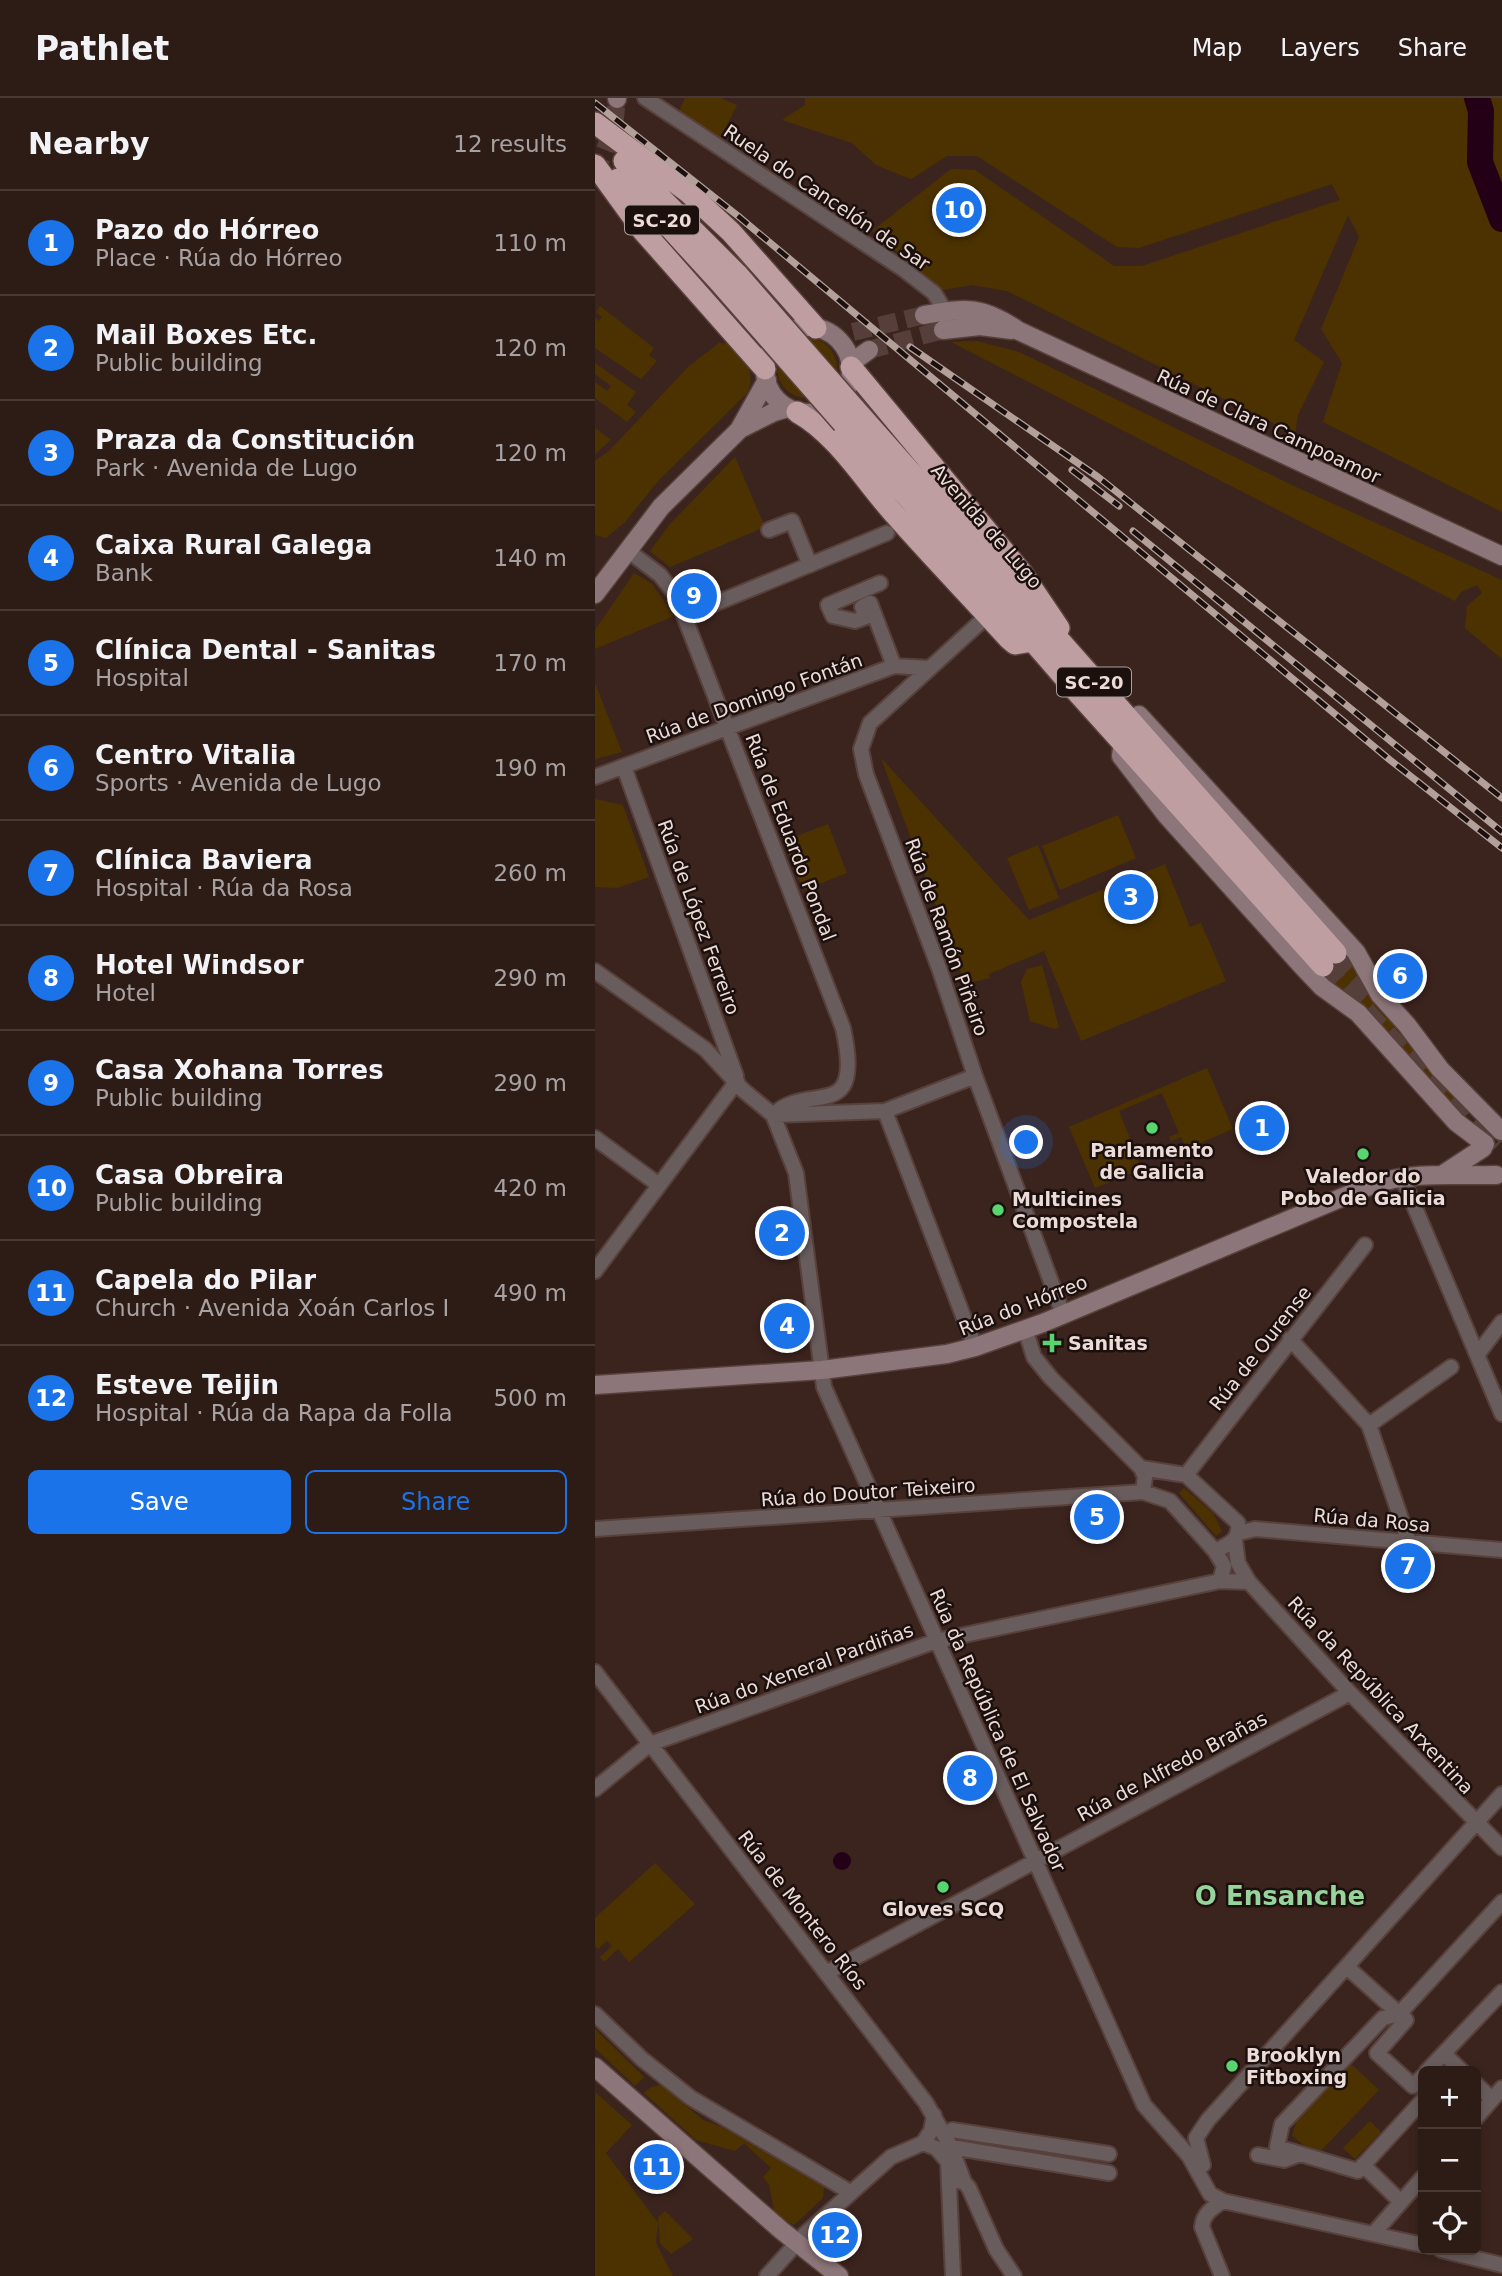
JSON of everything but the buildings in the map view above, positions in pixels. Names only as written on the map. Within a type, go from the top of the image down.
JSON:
[{"type":"highway","points":[[595,123],[688,192],[731,232],[825,331]]},
{"type":"highway","name":"Avenida de Lugo","points":[[595,138],[640,174],[849,416],[1033,641],[1123,741],[1329,959],[1077,663],[849,416]]},
{"type":"highway","name":"Avenida de Lugo","points":[[595,159],[731,280]]},
{"type":"highway","points":[[595,165],[643,231],[766,374]]},
{"type":"highway","points":[[851,365],[1022,573],[1057,624],[1077,663]]},
{"type":"highway","points":[[792,410],[816,424],[895,516],[1015,644],[1033,641]]},
{"type":"highway","points":[[849,416],[926,476],[1057,624]]},
{"type":"main road","name":"Rúa de Clara Campoamor","points":[[924,315],[972,309],[994,314],[1019,331],[1502,556]]},
{"type":"main road","name":"Rúa de Clara Campoamor","points":[[943,330],[979,326],[1019,331]]},
{"type":"main road","points":[[739,430],[766,374],[772,348],[782,336],[794,329],[853,332]]},
{"type":"main road","points":[[595,594],[661,508],[739,430],[763,416],[792,410],[817,412],[835,404],[845,394],[851,365],[842,343],[825,331]]},
{"type":"main road","points":[[851,365],[869,350]]},
{"type":"main road","points":[[766,374],[773,394],[792,410]]},
{"type":"main road","points":[[1057,624],[1356,952],[1380,995],[1440,1069],[1501,1131]]},
{"type":"main road","name":"Avenida de Lugo","points":[[1123,741],[1121,756],[1191,844],[1301,966],[1322,987],[1358,1013],[1456,1122],[1484,1146]]},
{"type":"main road","name":"Rúa do Hórreo","points":[[1445,1173],[1501,1131]]},
{"type":"main road","points":[[1484,1146],[1486,1167],[1499,1176]]},
{"type":"main road","name":"Rúa do Hórreo","points":[[595,1385],[822,1370],[947,1354],[975,1347],[1063,1314],[1346,1195],[1402,1177],[1445,1173],[1499,1176]]},
{"type":"main road","points":[[595,2067],[839,2276]]},
{"type":"street","name":"Ruela do Cancelón de Sar","points":[[645,98],[893,262],[933,293],[945,311]]},
{"type":"street","points":[[769,530],[792,521],[810,565]]},
{"type":"street","points":[[685,616],[887,533]]},
{"type":"street","name":"Rúa de Eduardo Pondal","points":[[627,550],[668,583],[685,616],[843,1028],[847,1044],[846,1075],[838,1091],[820,1099],[781,1106],[772,1115]]},
{"type":"street","points":[[880,583],[828,605],[833,616],[855,621],[866,617],[862,607],[870,603],[894,666]]},
{"type":"street","name":"Rúa de Ramón Piñeiro","points":[[988,616],[870,723],[861,749],[866,774],[1063,1314]]},
{"type":"street","name":"Rúa de Domingo Fontán","points":[[595,778],[894,666],[929,668]]},
{"type":"street","name":"Rúa de López Ferreiro","points":[[624,767],[737,1081]]},
{"type":"street","points":[[595,971],[705,1049],[743,1090],[772,1115],[885,1111],[975,1076]]},
{"type":"street","points":[[705,1049],[715,1047],[722,1038]]},
{"type":"street","points":[[595,1271],[737,1081]]},
{"type":"street","points":[[885,1111],[975,1347]]},
{"type":"street","name":"Rúa da República de El Salvador","points":[[772,1115],[796,1173],[824,1387],[1144,2105],[1189,2156],[1210,2193],[1221,2199]]},
{"type":"street","points":[[595,1138],[659,1185]]},
{"type":"street","points":[[1402,1177],[1502,1414]]},
{"type":"street","name":"Rúa de Ourense","points":[[1186,1475],[1365,1245]]},
{"type":"street","points":[[1477,1355],[1502,1322]]},
{"type":"street","points":[[1025,1329],[1034,1357],[1051,1378],[1141,1468],[1145,1477],[1143,1492],[1170,1501],[1215,1551],[1224,1566],[1220,1581]]},
{"type":"street","points":[[1290,1339],[1369,1425],[1409,1542]]},
{"type":"street","points":[[1369,1425],[1451,1367]]},
{"type":"street","points":[[1141,1468],[1186,1475],[1238,1523],[1237,1537],[1215,1551]]},
{"type":"street","name":"Rúa do Doutor Teixeiro","points":[[595,1529],[1143,1492]]},
{"type":"street","name":"Rúa da Rosa","points":[[1237,1537],[1255,1529],[1502,1550]]},
{"type":"street","name":"Rúa da República Arxentina","points":[[1237,1537],[1238,1563],[1249,1582],[1350,1693],[1502,1848]]},
{"type":"street","name":"Rúa do Xeneral Pardiñas","points":[[595,1790],[650,1744],[936,1641],[1220,1581],[1249,1582]]},
{"type":"street","name":"Rúa de Montero Ríos","points":[[595,1672],[828,1972],[934,2115],[951,2147],[957,2183],[953,2276]]},
{"type":"street","name":"Rúa de Alfredo Brañas","points":[[828,1972],[1350,1693]]},
{"type":"street","points":[[1418,2244],[1221,2199],[1201,2162],[1196,2138],[1231,2095],[1502,1794]]},
{"type":"street","points":[[1418,2105],[1358,2171],[1277,2147],[1282,2124],[1383,2018],[1399,2014],[1502,1902]]},
{"type":"street","points":[[1347,1967],[1406,2020],[1377,2053],[1413,2086],[1418,2081]]},
{"type":"street","points":[[1432,2066],[1502,1992]]},
{"type":"street","points":[[595,2014],[642,2059],[691,2098],[851,2192]]},
{"type":"street","points":[[1444,2054],[1454,2066]]},
{"type":"street","points":[[1481,2112],[1502,2088]]},
{"type":"street","points":[[1481,2089],[1492,2099]]},
{"type":"street","points":[[767,2276],[798,2242],[891,2157],[923,2143],[931,2131],[934,2115]]},
{"type":"street","points":[[952,2130],[1109,2154]]},
{"type":"street","points":[[923,2143],[944,2154],[950,2171],[1014,2276]]},
{"type":"street","points":[[951,2147],[1109,2172]]},
{"type":"street","points":[[1258,2155],[1284,2160],[1297,2155]]},
{"type":"street","points":[[1363,2165],[1401,2202]]},
{"type":"street","points":[[1374,2233],[1418,2183]]},
{"type":"street","points":[[1221,2199],[1210,2209],[1203,2220],[1202,2228],[1222,2276]]},
{"type":"street","points":[[1461,2255],[1502,2265]]},
{"type":"shaded area","points":[[685,98],[721,98],[737,105],[718,143],[677,116]]},
{"type":"shaded area","points":[[805,98],[1502,98],[1502,512],[1323,422],[1342,363],[1321,329],[1359,237],[1348,215],[1294,340],[1324,362],[1298,415],[1295,434],[1007,291],[972,285],[943,290],[872,231],[951,169],[975,170],[1114,266],[1142,266],[1340,200],[1332,184],[1139,248],[1117,247],[977,156],[947,156],[911,179],[876,165],[852,143],[782,120],[805,105]]},
{"type":"shaded area","points":[[600,306],[654,348],[649,355],[657,361],[641,379],[595,348],[595,318],[599,321],[602,317],[596,312]]},
{"type":"shaded area","points":[[801,338],[813,338],[829,346],[835,356],[835,380],[829,390],[813,398],[801,398],[785,390],[777,374],[777,362],[785,346]]},
{"type":"shaded area","points":[[977,341],[1019,352],[1294,486],[1502,580],[1502,659],[1465,628],[1467,606],[1482,593],[1477,585],[1461,592],[1455,601],[951,342]]},
{"type":"shaded area","points":[[719,343],[735,348],[746,360],[751,377],[747,393],[659,480],[625,522],[606,538],[595,535],[595,461],[609,451],[688,367]]},
{"type":"shaded area","points":[[595,363],[636,392],[627,405],[636,412],[627,422],[595,398],[595,382],[607,391],[611,386],[595,374]]},
{"type":"shaded area","points":[[595,428],[611,440],[595,454]]},
{"type":"shaded area","points":[[735,457],[765,527],[670,567],[650,551],[670,524]]},
{"type":"shaded area","points":[[634,573],[652,584],[674,616],[595,649],[595,630]]},
{"type":"shaded area","points":[[595,683],[622,752],[595,759]]},
{"type":"shaded area","points":[[881,758],[1029,920],[1165,864],[1190,927],[1201,923],[1226,981],[1081,1041],[1044,951],[989,974],[990,978],[965,984]]},
{"type":"shaded area","points":[[595,799],[623,805],[649,877],[617,888],[595,887]]},
{"type":"shaded area","points":[[1118,815],[1136,858],[1060,890],[1042,846]]},
{"type":"shaded area","points":[[828,824],[847,873],[803,890],[784,841]]},
{"type":"shaded area","points":[[1038,845],[1059,898],[1029,910],[1007,858]]},
{"type":"shaded area","points":[[1343,944],[1413,1044],[1424,1065],[1464,1108],[1459,1111],[1361,1004],[1325,983],[1321,968]]},
{"type":"shaded area","points":[[1042,965],[1059,1027],[1055,1029],[1030,1021],[1021,982],[1027,969]]},
{"type":"shaded area","points":[[1207,1068],[1233,1129],[1186,1149],[1181,1137],[1171,1141],[1169,1137],[1179,1133],[1162,1093],[1119,1111],[1135,1151],[1145,1148],[1147,1152],[1136,1156],[1142,1169],[1095,1188],[1069,1127]]},
{"type":"shaded area","points":[[1184,1488],[1213,1513],[1222,1531],[1216,1536],[1179,1493]]},
{"type":"shaded area","points":[[842,1852],[848,1855],[851,1861],[848,1867],[842,1870],[836,1867],[833,1861],[836,1855]]},
{"type":"shaded area","points":[[655,1863],[695,1904],[629,1962],[618,1949],[604,1962],[600,1957],[612,1946],[607,1941],[598,1949],[595,1946],[595,1918]]},
{"type":"shaded area","points":[[595,2029],[644,2077],[635,2086],[595,2048]]},
{"type":"shaded area","points":[[1349,2062],[1379,2090],[1317,2155],[1292,2136],[1297,2119]]},
{"type":"shaded area","points":[[661,2085],[703,2120],[722,2127],[824,2187],[823,2198],[794,2225],[775,2214],[769,2185],[763,2177],[771,2168],[744,2143],[735,2151],[696,2140],[644,2093],[651,2087]]},
{"type":"shaded area","points":[[595,2092],[632,2125],[606,2153],[658,2223],[656,2243],[673,2276],[595,2276]]},
{"type":"shaded area","points":[[1370,2121],[1381,2132],[1355,2159],[1343,2148]]},
{"type":"shaded area","points":[[665,2211],[693,2239],[671,2254],[660,2243],[658,2217]]},
{"type":"waterway","points":[[1477,98],[1481,111],[1480,162],[1502,219]]},
{"type":"tunnel","points":[[595,175],[614,127],[617,99]]},
{"type":"tunnel","points":[[853,332],[924,315]]},
{"type":"tunnel","points":[[869,350],[943,330]]},
{"type":"tunnel","points":[[1336,953],[1380,998]]},
{"type":"tunnel","points":[[1323,966],[1396,1045],[1502,1141]]},
{"type":"railway","points":[[595,103],[738,216],[1390,760],[1502,848]]},
{"type":"railway","points":[[910,347],[1098,477],[1502,798]]},
{"type":"railway","points":[[1072,470],[1119,506]]},
{"type":"railway","points":[[1133,531],[1502,832]]},
{"type":"place","name":"Casa Obreira","points":[[959,210]]},
{"type":"place","name":"Casa Xohana Torres","points":[[694,596]]},
{"type":"place","name":"Praza da Constitución","points":[[1131,897]]},
{"type":"place","name":"Centro Vitalia","points":[[1400,976]]},
{"type":"place","name":"Parlamento de Galicia","points":[[1152,1128]]},
{"type":"place","name":"Pazo do Hórreo","points":[[1262,1128]]},
{"type":"place","name":"Valedor do Pobo de Galicia","points":[[1363,1154]]},
{"type":"place","name":"Multicines Compostela","points":[[998,1210]]},
{"type":"place","name":"Mail Boxes Etc.","points":[[782,1233]]},
{"type":"place","name":"Caixa Rural Galega","points":[[787,1326]]},
{"type":"place","name":"Sanitas","points":[[1052,1343]]},
{"type":"place","name":"Clínica Dental - Sanitas","points":[[1097,1517]]},
{"type":"place","name":"Clínica Baviera","points":[[1408,1566]]},
{"type":"place","name":"Hotel Windsor","points":[[970,1778]]},
{"type":"place","name":"Gloves SCQ","points":[[943,1887]]},
{"type":"place","name":"Brooklyn Fitboxing","points":[[1232,2066]]},
{"type":"place","name":"Capela do Pilar","points":[[657,2167]]},
{"type":"place","name":"Esteve Teijin","points":[[835,2235]]},
{"type":"district","name":"O Ensanche","points":[[1280,1896]]}]
